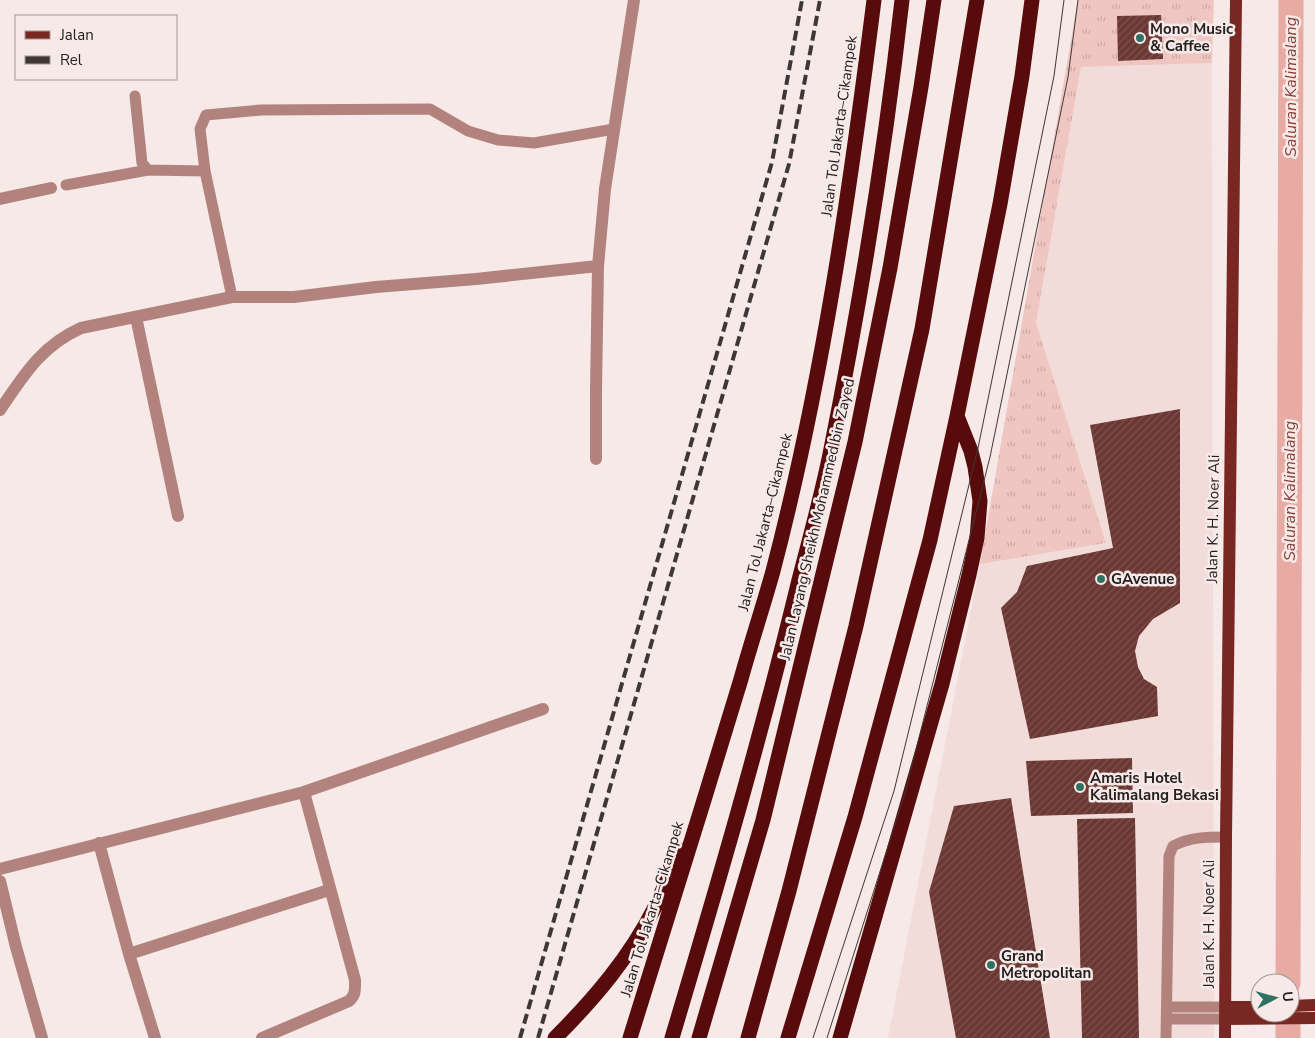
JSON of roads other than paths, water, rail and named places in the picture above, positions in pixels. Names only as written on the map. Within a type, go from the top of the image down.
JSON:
[{"type":"highway","name":"Jalan Tol Jakarta–Cikampek","points":[[630,1038],[723,740],[772,570],[808,421],[835,272],[856,140],[874,0]]},
{"type":"highway","name":"Jalan Layang Sheikh Mohammed bin Zayed","points":[[672,1038],[738,817],[772,689],[829,456],[876,201],[892,91],[902,0]]},
{"type":"highway","name":"Jalan Layang Sheikh Mohammed bin Zayed","points":[[700,1038],[763,820],[855,442],[890,268],[922,87],[934,0]]},
{"type":"highway","points":[[748,1038],[789,892],[856,626],[920,339],[978,0]]},
{"type":"highway","points":[[788,1038],[857,807],[930,540],[1000,204],[1022,76],[1032,0]]},
{"type":"highway","points":[[840,1038],[942,684],[977,538],[980,501],[975,467],[971,451],[957,416]]},
{"type":"highway","points":[[555,1038],[604,986],[655,907],[723,740]]},
{"type":"main road","name":"Jalan K. H. Noer Ali","points":[[1225,1038],[1236,0]]},
{"type":"main road","points":[[1300,1006],[1315,1005]]},
{"type":"main road","points":[[1225,1013],[1250,1011]]},
{"type":"main road","points":[[1300,1016],[1315,1018]]},
{"type":"street","points":[[596,460],[598,266],[605,190],[634,0]]},
{"type":"street","points":[[0,199],[51,188]]},
{"type":"street","points":[[0,410],[37,360],[50,346],[81,328],[232,297],[294,297],[376,287],[598,266]]},
{"type":"street","points":[[136,317],[178,516]]},
{"type":"street","points":[[0,870],[99,843],[304,792],[543,709]]},
{"type":"street","points":[[262,1038],[340,1006],[354,997],[355,980],[329,890],[304,792]]},
{"type":"street","points":[[99,843],[129,954],[155,1038]]},
{"type":"street","points":[[0,882],[42,1038]]},
{"type":"street","points":[[129,954],[329,890]]},
{"type":"lane","points":[[135,96],[142,163],[148,170]]},
{"type":"lane","points":[[232,297],[205,171],[200,129],[206,115],[261,110],[430,109],[468,131],[498,140],[534,143],[614,129]]},
{"type":"lane","points":[[66,185],[148,170],[205,171]]},
{"type":"lane","points":[[1166,1038],[1169,856],[1173,846],[1182,841],[1196,837],[1226,836]]},
{"type":"lane","points":[[1167,1013],[1225,1013]]},
{"type":"waterway","name":"Saluran Kalimalang","points":[[1288,973],[1291,0]]},
{"type":"waterway","name":"Saluran Kalimalang","points":[[1288,1023],[1288,1038]]},
{"type":"tram line","points":[[813,1038],[894,791],[978,448],[1054,76],[1064,0]]},
{"type":"tram line","points":[[827,1038],[905,793],[990,457],[1068,77],[1078,0]]},
{"type":"railway","points":[[520,1038],[772,162],[802,0]]},
{"type":"railway","points":[[538,1038],[789,164],[820,0]]},
{"type":"place","name":"Mono Music & Caffee","points":[[1140,38]]},
{"type":"place","name":"GAvenue","points":[[1101,579]]},
{"type":"place","name":"Amaris Hotel Kalimalang Bekasi","points":[[1080,787]]},
{"type":"place","name":"Grand Metropolitan","points":[[991,965]]}]
